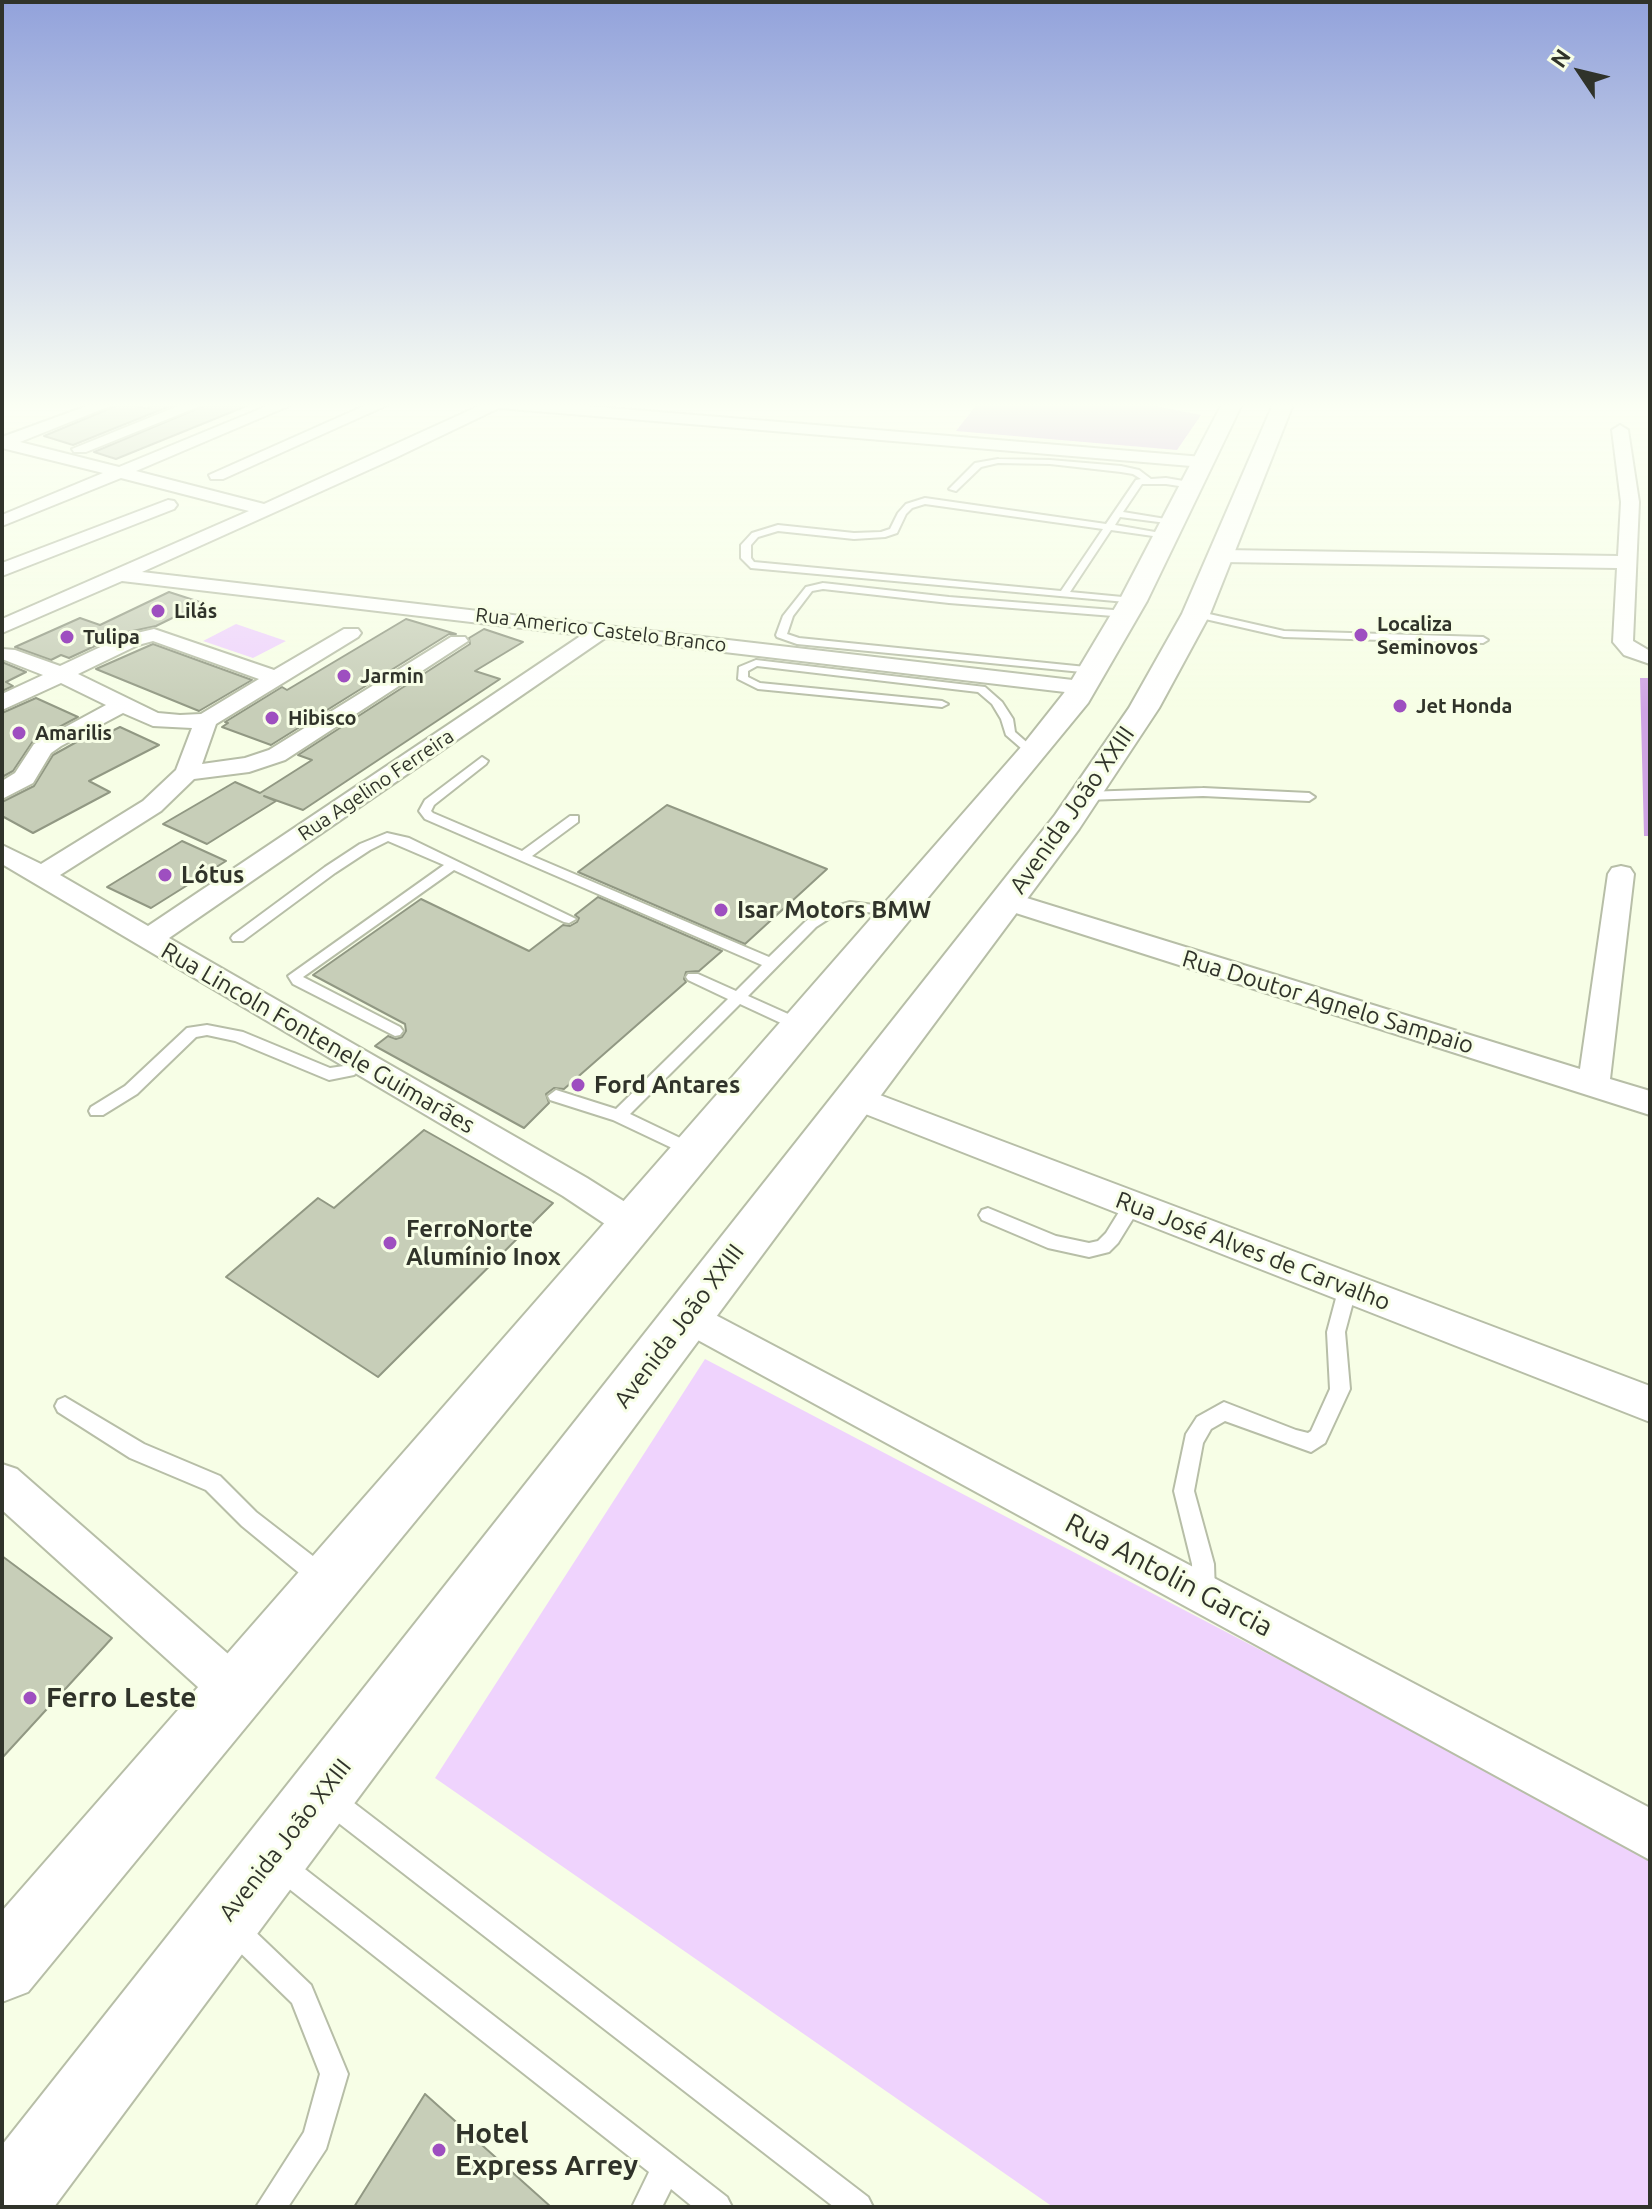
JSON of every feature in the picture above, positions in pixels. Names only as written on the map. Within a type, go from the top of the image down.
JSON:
[{"type":"main road","points":[[2,1966],[898,912],[1018,808],[1033,753],[1083,685],[1129,608],[1182,505]]},
{"type":"main road","name":"Avenida João XXIII","points":[[4,2207],[1085,796],[1144,708],[1196,614],[1223,556],[1242,505]]},
{"type":"main road","points":[[1083,685],[1068,735],[1056,760],[1074,768],[1106,764]]},
{"type":"main road","points":[[1007,901],[1012,868],[1020,851],[1044,819],[1018,808]]},
{"type":"street","points":[[2,521],[41,505]]},
{"type":"street","points":[[8,568],[168,505]]},
{"type":"street","points":[[247,505],[267,510]]},
{"type":"street","points":[[2,627],[278,505]]},
{"type":"street","points":[[1630,505],[1623,642],[1641,655]]},
{"type":"street","points":[[1223,556],[1626,562]]},
{"type":"street","points":[[8,568],[84,590]]},
{"type":"street","name":"Rua Americo Castelo Branco","points":[[120,575],[1083,685]]},
{"type":"street","name":"Rua Agelino Ferreira","points":[[148,939],[603,630]]},
{"type":"street","points":[[8,654],[164,721],[206,720],[351,633]]},
{"type":"street","points":[[2,703],[131,640],[154,635],[277,678]]},
{"type":"street","points":[[187,773],[249,765],[277,755],[458,641]]},
{"type":"street","points":[[2,792],[24,778],[42,749],[53,741],[122,705]]},
{"type":"street","points":[[42,875],[152,806],[187,773],[206,720]]},
{"type":"street","name":"Rua Lincoln Fontenele Guimarães","points":[[2,853],[575,1187],[632,1224]]},
{"type":"street","points":[[1593,1086],[1621,874]]},
{"type":"street","name":"Rua Doutor Agnelo Sampaio","points":[[1007,901],[1650,1103]]},
{"type":"street","name":"Rua José Alves de Carvalho","points":[[856,1098],[1650,1404]]},
{"type":"street","name":"Rua Antolin Garcia","points":[[687,1316],[1650,1835]]},
{"type":"street","points":[[2,1483],[235,1690]]},
{"type":"lane","points":[[912,505],[902,513],[894,531],[882,535],[854,536],[778,528],[755,535],[746,545],[746,558],[751,565],[1063,595],[1129,608]]},
{"type":"lane","points":[[955,505],[1109,526],[1170,528]]},
{"type":"lane","points":[[1063,595],[1123,505]]},
{"type":"lane","points":[[1118,514],[1170,528]]},
{"type":"lane","points":[[1083,685],[797,641],[781,635],[788,616],[809,589],[823,586],[949,600],[1129,608]]},
{"type":"lane","points":[[1196,614],[1284,634],[1483,640]]},
{"type":"lane","points":[[942,704],[758,686],[743,679],[743,669],[756,663],[981,689],[996,702],[1007,719],[1010,733],[1033,753]]},
{"type":"lane","points":[[482,761],[429,803],[425,811],[429,816],[772,964]]},
{"type":"lane","points":[[1085,796],[1203,792],[1309,797]]},
{"type":"lane","points":[[522,857],[574,819]]},
{"type":"lane","points":[[238,938],[374,842],[387,837],[404,841],[569,919]]},
{"type":"lane","points":[[395,1031],[298,981],[295,976],[454,864]]},
{"type":"lane","points":[[619,1116],[811,924],[841,907],[860,906],[898,912]]},
{"type":"lane","points":[[693,977],[803,1026]]},
{"type":"lane","points":[[97,1111],[131,1090],[192,1032],[207,1030],[238,1036],[329,1074],[348,1071],[359,1062]]},
{"type":"lane","points":[[556,1096],[619,1116],[696,1153]]},
{"type":"lane","points":[[988,1215],[1054,1243],[1089,1250],[1103,1247],[1112,1238],[1133,1204]]},
{"type":"lane","points":[[1204,1594],[1203,1564],[1184,1491],[1193,1441],[1204,1423],[1224,1411],[1295,1439],[1311,1443],[1318,1437],[1340,1389],[1336,1332],[1348,1287]]},
{"type":"lane","points":[[65,1406],[137,1451],[213,1483],[249,1519],[328,1581]]},
{"type":"lane","points":[[321,1794],[858,2207]]},
{"type":"lane","points":[[272,1859],[717,2207]]},
{"type":"lane","points":[[224,1920],[302,1994],[334,2074],[316,2139],[271,2207]]},
{"type":"lane","points":[[647,2207],[666,2167]]},
{"type":"shaded area","points":[[236,624],[286,641],[253,658],[203,641]]},
{"type":"shaded area","points":[[1640,678],[1650,678],[1650,836],[1644,836]]},
{"type":"shaded area","points":[[705,1359],[1650,1854],[1650,2207],[1053,2207],[435,1778]]},
{"type":"building","points":[[169,592],[203,603],[156,626],[123,633],[69,658],[61,655],[51,660],[15,647],[80,618],[100,625]]},
{"type":"building","points":[[406,619],[456,634],[449,634],[271,745],[222,727],[228,723],[225,722],[282,687],[287,690]]},
{"type":"building","points":[[484,629],[523,642],[475,671],[500,679],[303,810],[264,796],[276,801],[207,844],[163,824],[235,782],[260,793],[312,760],[298,755],[470,644],[469,638]]},
{"type":"building","points":[[153,644],[252,680],[199,711],[96,669]]},
{"type":"building","points":[[2,662],[26,672],[6,682],[13,686],[2,691]]},
{"type":"building","name":"Amarilis","points":[[36,698],[78,717],[33,741],[13,771],[2,777],[2,713]]},
{"type":"building","points":[[120,727],[159,745],[89,781],[110,792],[33,833],[2,816],[2,802],[34,786],[53,755],[100,729],[108,733]]},
{"type":"building","name":"Isar Motors BMW","points":[[667,805],[827,869],[745,944],[578,872]]},
{"type":"building","name":"Lótus","points":[[182,841],[226,861],[151,908],[107,887]]},
{"type":"building","points":[[598,897],[722,951],[699,971],[686,972],[686,982],[564,1089],[554,1088],[546,1094],[549,1103],[524,1128],[375,1046],[388,1036],[396,1039],[402,1037],[406,1031],[405,1024],[313,975],[421,899],[529,951],[563,925],[570,926],[577,922],[579,918],[575,915]]},
{"type":"building","name":"FerroNorte Alumínio Inox","points":[[424,1130],[553,1203],[378,1377],[226,1277],[318,1198],[334,1208]]},
{"type":"building","name":"Ferro Leste","points":[[2,1556],[112,1638],[2,1758]]},
{"type":"building","name":"Hotel Express Arrey","points":[[425,2094],[551,2207],[354,2207]]},
{"type":"place","name":"Lilás","points":[[158,611]]},
{"type":"place","name":"Localiza Seminovos","points":[[1361,635]]},
{"type":"place","name":"Tulipa","points":[[67,637]]},
{"type":"place","name":"Jarmin","points":[[344,676]]},
{"type":"place","name":"Jet Honda","points":[[1400,706]]},
{"type":"place","name":"Hibisco","points":[[272,718]]},
{"type":"place","name":"Amarilis","points":[[19,733]]},
{"type":"place","name":"Lótus","points":[[165,875]]},
{"type":"place","name":"Isar Motors BMW","points":[[721,910]]},
{"type":"place","name":"Ford Antares","points":[[578,1085]]},
{"type":"place","name":"FerroNorte Alumínio Inox","points":[[390,1243]]},
{"type":"place","name":"Ferro Leste","points":[[30,1698]]},
{"type":"place","name":"Hotel Express Arrey","points":[[439,2150]]}]
